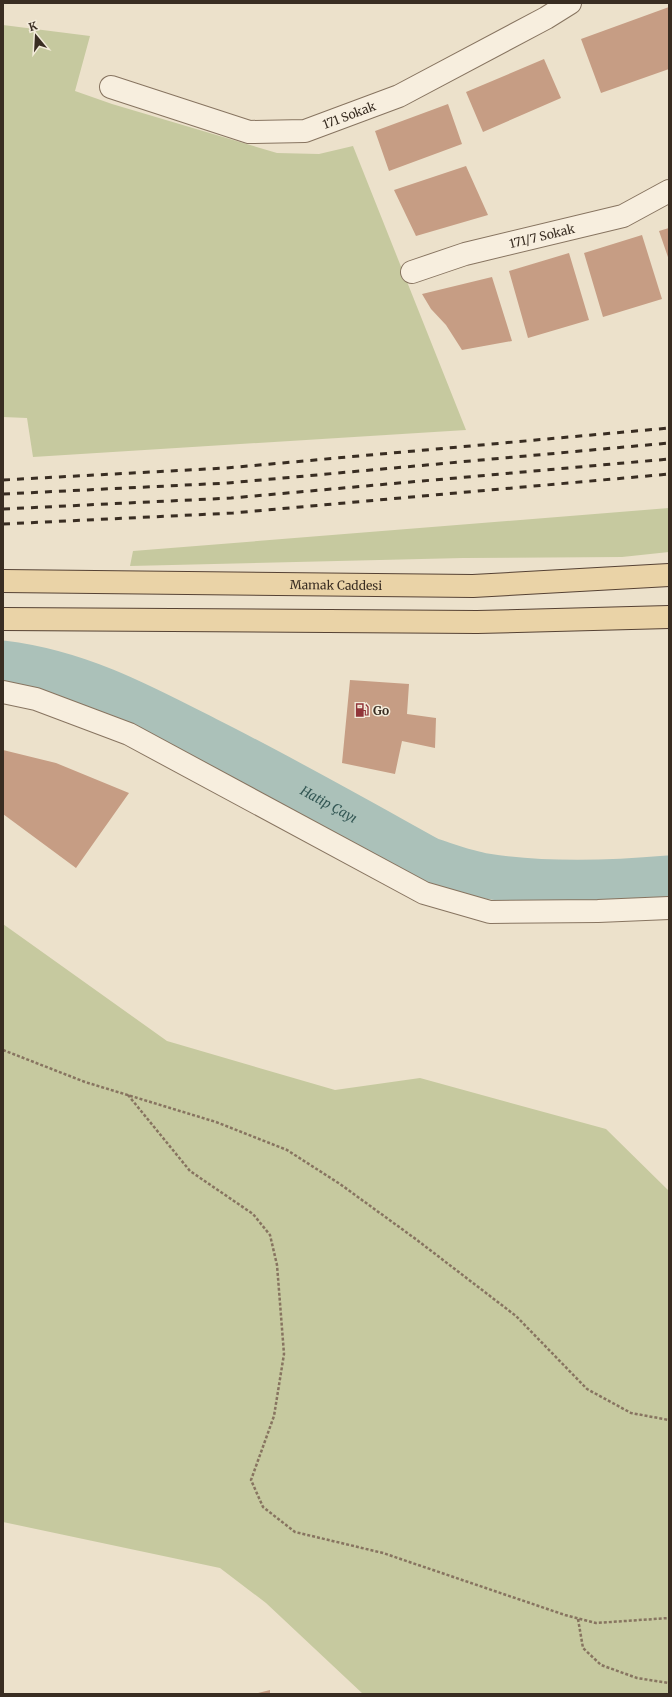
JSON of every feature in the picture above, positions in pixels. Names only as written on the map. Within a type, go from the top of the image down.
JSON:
[{"type":"main road","name":"Mamak Caddesi","points":[[3,582],[473,586],[669,575]]},
{"type":"main road","points":[[3,619],[477,622],[669,617]]},
{"type":"street","name":"171 Sokak","points":[[111,87],[249,132],[305,131],[399,96],[546,18],[570,3]]},
{"type":"street","name":"171/7 Sokak","points":[[412,272],[465,254],[623,216],[669,191]]},
{"type":"street","points":[[3,692],[36,699],[129,734],[424,893],[490,912],[598,911],[669,908]]},
{"type":"path","points":[[3,1050],[86,1082],[216,1122],[287,1150],[347,1189],[417,1240],[516,1316],[587,1388],[631,1413],[669,1420]]},
{"type":"path","points":[[128,1095],[190,1171],[252,1214],[270,1235],[276,1265],[284,1354],[274,1416],[251,1480],[263,1507],[295,1532],[383,1553],[596,1623],[669,1618]]},
{"type":"path","points":[[578,1618],[583,1648],[601,1665],[637,1678],[669,1683]]},
{"type":"green space","points":[[3,25],[90,36],[75,91],[112,104],[277,153],[319,154],[353,146],[466,430],[33,457],[27,418],[3,417]]},
{"type":"green space","points":[[669,508],[669,552],[622,557],[463,558],[130,566],[133,551]]},
{"type":"green space","points":[[3,924],[167,1041],[335,1090],[420,1078],[606,1129],[669,1191],[669,1694],[363,1694],[266,1603],[220,1568],[3,1522]]},
{"type":"building","points":[[669,7],[669,69],[601,93],[581,39]]},
{"type":"building","points":[[544,59],[561,98],[483,132],[466,92]]},
{"type":"building","points":[[448,104],[462,144],[389,171],[375,131]]},
{"type":"building","points":[[466,166],[488,215],[416,236],[394,190]]},
{"type":"building","points":[[669,228],[669,260],[659,231]]},
{"type":"building","points":[[642,235],[662,299],[603,317],[584,253]]},
{"type":"building","points":[[569,253],[589,320],[528,338],[509,271]]},
{"type":"building","points":[[492,277],[512,341],[462,350],[446,325],[431,309],[422,294]]},
{"type":"building","points":[[350,680],[409,684],[407,714],[436,718],[435,748],[402,741],[395,774],[342,763]]},
{"type":"building","points":[[3,750],[56,763],[129,793],[76,868],[3,814]]},
{"type":"building","points":[[270,1690],[270,1694],[258,1694],[258,1693]]},
{"type":"waterway","name":"Hatip Çayı","points":[[3,663],[31,667],[57,674],[83,682],[133,702],[263,768],[430,860],[451,867],[486,876],[531,881],[601,882],[669,878]]},
{"type":"railway","points":[[3,480],[226,468],[669,428]]},
{"type":"railway","points":[[3,494],[228,483],[669,443]]},
{"type":"railway","points":[[3,509],[231,498],[669,459]]},
{"type":"railway","points":[[3,524],[233,513],[669,474]]},
{"type":"place","name":"Go","points":[[362,710]]}]
